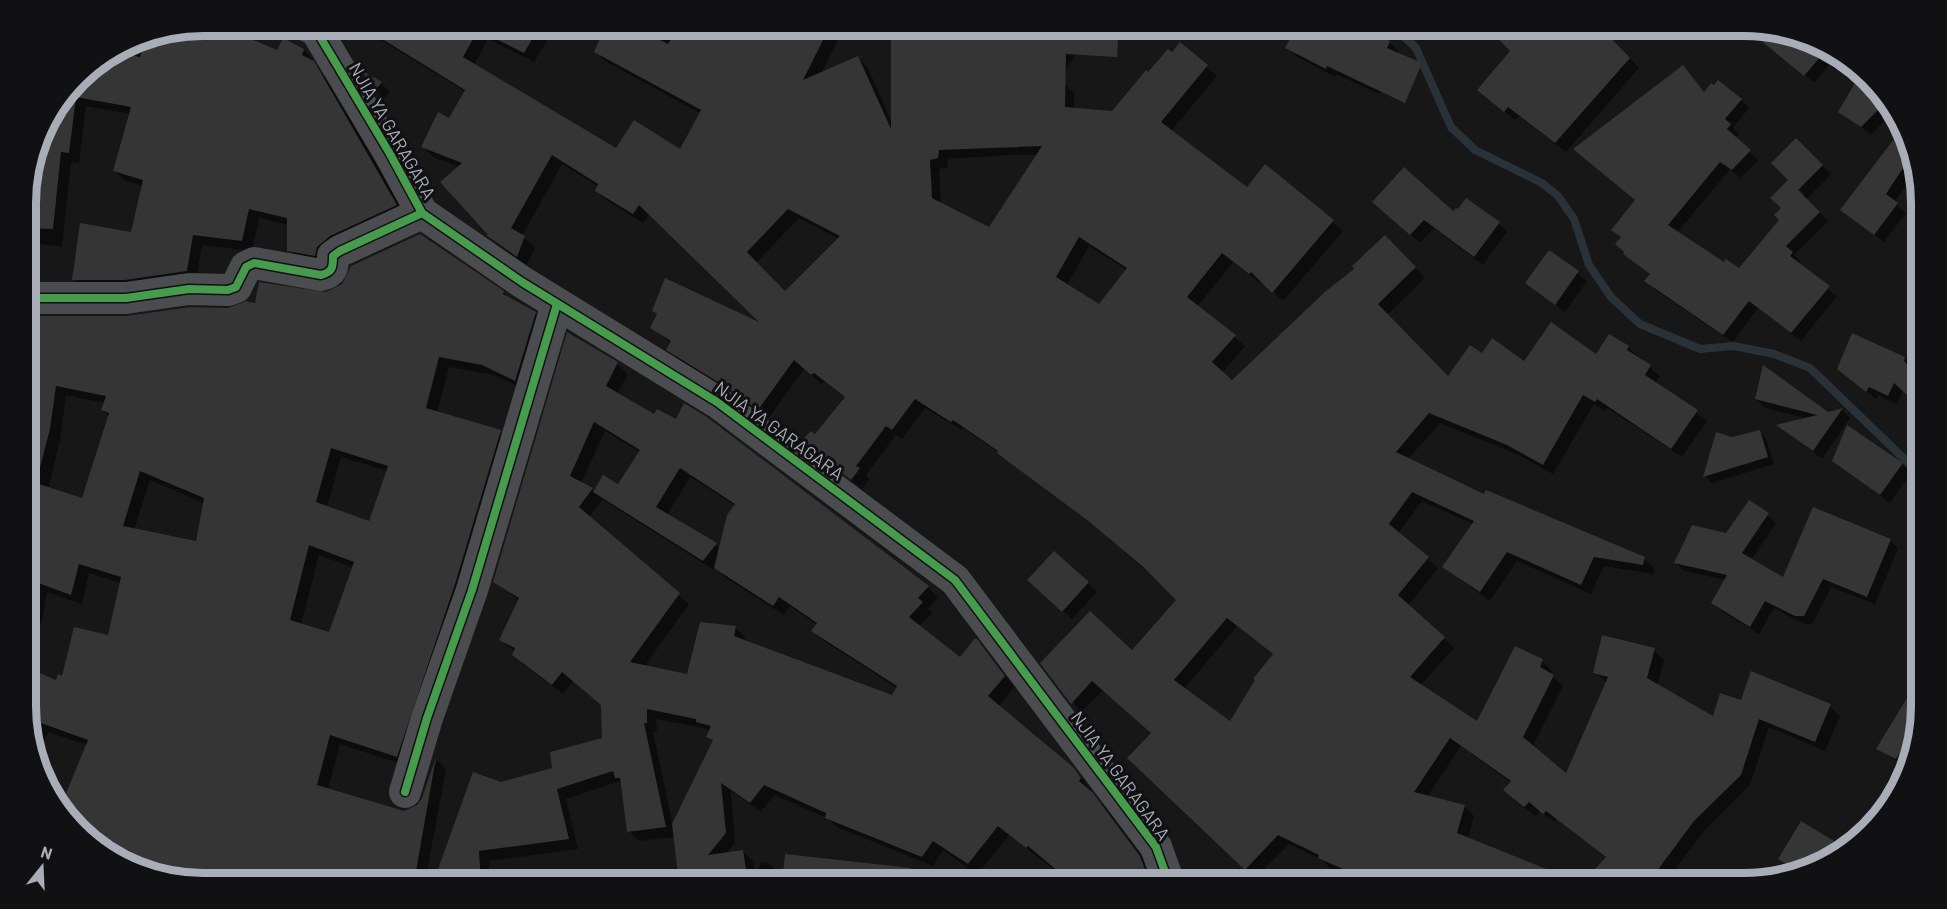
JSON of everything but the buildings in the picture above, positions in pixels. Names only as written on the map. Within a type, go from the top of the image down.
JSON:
[{"type":"street","name":"NJIA YA GARAGARA","points":[[320,36],[390,153],[422,213],[557,304],[717,402],[956,580],[1156,847],[1165,873]]},
{"type":"street","points":[[36,298],[126,298],[189,289],[228,290],[236,286],[246,267],[254,263],[321,275],[333,268],[333,256],[340,250],[422,213]]},
{"type":"street","points":[[405,792],[427,718],[469,600],[557,304]]},
{"type":"waterway","points":[[1403,36],[1416,48],[1451,127],[1475,150],[1542,183],[1558,196],[1574,219],[1589,265],[1611,297],[1640,324],[1700,349],[1734,346],[1774,354],[1810,368],[1911,465]]},
{"type":"cycle path","points":[[320,36],[390,154],[422,213],[522,282],[717,402],[955,580],[1156,847],[1165,873]]},
{"type":"cycle path","points":[[36,298],[126,298],[189,289],[228,290],[236,287],[246,267],[254,263],[321,275],[330,271],[333,256],[340,251],[422,213]]},
{"type":"cycle path","points":[[405,792],[427,718],[472,590],[557,304]]}]
